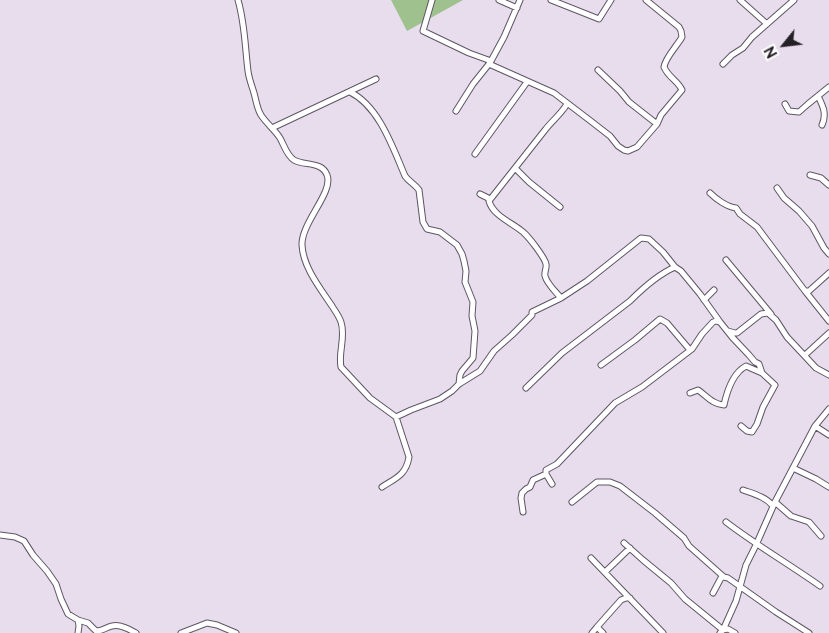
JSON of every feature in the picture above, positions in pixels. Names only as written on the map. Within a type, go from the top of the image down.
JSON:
[{"type":"street","points":[[238,0],[245,30],[248,72],[260,114],[279,137],[292,159],[296,162],[318,166],[328,176],[325,193],[303,236],[303,254],[312,275],[340,320],[343,343],[340,367],[370,398],[396,417],[409,457],[408,463],[402,473],[382,488]]},
{"type":"street","points":[[432,0],[423,31],[527,82],[554,93],[610,136],[624,150],[631,150],[637,147],[682,90],[679,84],[664,70],[664,64],[677,47],[682,34],[679,28],[646,0]]},
{"type":"street","points":[[499,0],[517,8]]},
{"type":"street","points":[[456,110],[490,63],[504,38],[520,0]]},
{"type":"street","points":[[551,0],[600,19],[611,0]]},
{"type":"street","points":[[740,0],[767,24]]},
{"type":"street","points":[[723,64],[743,48],[752,37],[794,0]]},
{"type":"street","points":[[598,70],[629,102],[657,124]]},
{"type":"street","points":[[272,128],[376,79]]},
{"type":"street","points":[[475,154],[527,82]]},
{"type":"street","points":[[785,104],[789,111],[797,113],[829,87]]},
{"type":"street","points":[[350,92],[358,96],[377,118],[405,176],[419,190],[423,222],[427,229],[440,232],[457,245],[462,254],[466,271],[465,282],[473,302],[472,316],[475,331],[473,358],[462,371],[459,384]]},
{"type":"street","points":[[818,96],[825,110],[822,125]]},
{"type":"street","points":[[561,298],[547,280],[545,273],[546,264],[534,244],[523,232],[494,210],[490,204],[490,199],[567,104]]},
{"type":"street","points":[[515,168],[560,207]]},
{"type":"street","points":[[810,175],[821,178],[829,185]]},
{"type":"street","points":[[777,188],[784,198],[812,226],[829,254]]},
{"type":"street","points":[[710,193],[718,200],[736,208],[740,214],[754,224],[829,321]]},
{"type":"street","points":[[480,194],[490,199]]},
{"type":"street","points":[[396,417],[440,399],[480,371],[494,351],[532,315],[532,312],[561,298],[587,281],[641,238],[649,239],[664,252],[675,267],[681,270],[720,322],[755,362],[759,364],[762,372],[775,385],[752,432],[747,432],[741,426]]},
{"type":"street","points":[[726,260],[771,314],[787,337],[816,368],[829,375]]},
{"type":"street","points":[[526,388],[562,353],[624,306],[640,291],[675,267]]},
{"type":"street","points":[[805,291],[809,291],[829,273]]},
{"type":"street","points":[[704,300],[714,290]]},
{"type":"street","points":[[728,331],[731,333],[738,332],[761,314],[771,314]]},
{"type":"street","points":[[601,365],[660,319],[667,323],[690,350]]},
{"type":"street","points":[[523,512],[522,493],[530,487],[533,480],[546,474],[546,470],[557,464],[616,402],[642,387],[690,350],[713,322],[720,322]]},
{"type":"street","points":[[805,355],[829,333]]},
{"type":"street","points":[[690,393],[698,390],[714,402],[724,405],[729,388],[740,370],[745,366],[762,372]]},
{"type":"street","points":[[721,631],[736,601],[746,565],[774,504],[816,426],[829,410]]},
{"type":"street","points":[[816,426],[829,435]]},
{"type":"street","points":[[793,468],[829,487]]},
{"type":"street","points":[[546,474],[552,484]]},
{"type":"street","points":[[572,502],[597,482],[610,482],[620,486],[656,513],[724,577],[809,633]]},
{"type":"street","points":[[744,490],[762,497],[791,516],[809,522],[821,536]]},
{"type":"street","points":[[726,522],[756,545],[776,556],[820,586]]},
{"type":"street","points":[[0,535],[16,537],[24,541],[33,556],[56,584],[68,614],[88,623],[96,631],[113,625],[122,626],[136,633]]},
{"type":"street","points":[[624,543],[671,583],[721,631]]},
{"type":"street","points":[[605,572],[630,548]]},
{"type":"street","points":[[592,558],[663,633]]},
{"type":"street","points":[[713,593],[721,578],[724,577]]},
{"type":"street","points":[[592,633],[621,600],[630,598]]},
{"type":"street","points":[[78,620],[78,633]]},
{"type":"street","points":[[181,633],[207,623],[236,633]]},
{"type":"street","points":[[597,627],[603,633]]},
{"type":"street","points":[[721,631],[728,629],[735,633]]},
{"type":"green space","points":[[391,0],[463,0],[407,31]]}]
